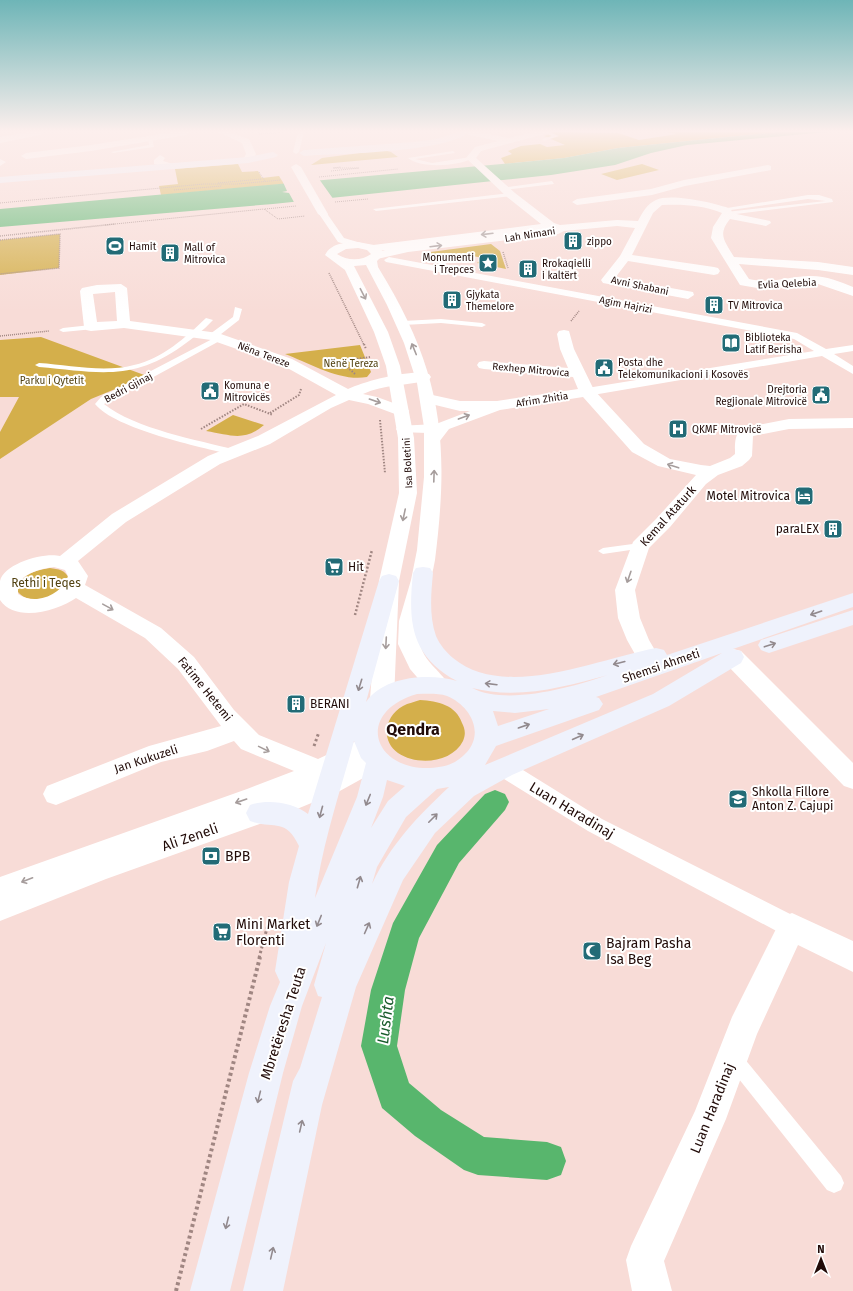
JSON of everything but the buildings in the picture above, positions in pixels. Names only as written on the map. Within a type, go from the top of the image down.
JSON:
[{"type":"main road","points":[[423,573],[420,606],[423,630],[427,643],[444,663],[470,679],[501,685],[530,685],[648,657],[723,653]]},
{"type":"main road","points":[[286,1006],[303,882],[328,772],[389,581]]},
{"type":"main road","name":"Shemsi Ahmeti","points":[[488,739],[723,653],[853,600]]},
{"type":"main road","name":"Shemsi Ahmeti","points":[[464,695],[486,702],[507,705],[530,705],[853,617]]},
{"type":"main road","points":[[308,1097],[341,986],[392,872],[426,825],[465,788],[503,768],[661,700],[723,653]]},
{"type":"main road","points":[[417,685],[437,685],[464,695],[478,707],[486,722],[488,739],[481,754],[468,768],[450,777],[429,780],[410,778],[393,773],[374,756],[366,724],[372,710],[382,699],[398,690],[417,685]]},
{"type":"main road","name":"Mbretëresha Teuta","points":[[210,1291],[266,1073],[286,1006],[370,797],[374,756]]},
{"type":"main road","points":[[263,1291],[308,1097],[329,986],[364,864],[397,809],[429,780]]},
{"type":"main road","points":[[259,813],[282,814],[296,818],[306,831],[312,845]]},
{"type":"street","points":[[307,192],[323,214]]},
{"type":"street","points":[[509,192],[555,227],[617,223],[642,225]]},
{"type":"street","points":[[577,202],[650,192]]},
{"type":"street","points":[[652,192],[663,201],[686,200],[766,223]]},
{"type":"street","name":"Avni Shabani","points":[[663,201],[654,205],[625,257],[607,280],[688,295]]},
{"type":"street","name":"Evlia Qelebia","points":[[726,212],[718,227],[717,238],[721,246],[732,260],[744,282],[752,284],[776,285],[818,280],[853,292]]},
{"type":"street","name":"Isa Boletini","points":[[323,214],[381,332],[396,380],[404,429],[408,494],[389,581],[382,699]]},
{"type":"street","name":"Lah Nimani","points":[[555,227],[558,231],[490,239],[379,255],[555,227]]},
{"type":"street","points":[[341,250],[358,245],[379,255]]},
{"type":"street","points":[[341,250],[358,262],[379,255]]},
{"type":"street","points":[[379,255],[372,267],[396,306],[404,323],[424,377],[433,433],[434,482],[423,573],[408,627],[408,638],[418,662],[425,673],[437,685]]},
{"type":"street","name":"Agim Hajrizi","points":[[379,255],[505,281],[797,336],[853,371]]},
{"type":"street","points":[[625,257],[714,272]]},
{"type":"street","name":"Evlia Qelebia","points":[[732,260],[818,266],[853,271]]},
{"type":"street","points":[[91,327],[86,291],[97,288],[121,288],[124,324]]},
{"type":"street","name":"Nëna Tereze","points":[[91,327],[124,324],[217,337],[286,362],[321,379],[347,395]]},
{"type":"street","name":"Kemal Ataturk","points":[[564,334],[567,349],[587,392],[638,448],[648,455],[673,467],[712,471]]},
{"type":"street","points":[[587,392],[853,348]]},
{"type":"street","name":"Rexhep Mitrovica","points":[[500,352],[572,359]]},
{"type":"street","name":"Rexhep Mitrovica","points":[[484,365],[578,373]]},
{"type":"street","points":[[64,563],[119,518],[214,460],[264,440],[325,405],[364,387],[396,380],[424,377]]},
{"type":"street","name":"Afrim Zhitia","points":[[428,399],[463,407],[497,406],[587,392]]},
{"type":"street","points":[[347,395],[372,400],[401,411]]},
{"type":"street","name":"Afrim Zhitia","points":[[433,433],[443,426],[497,406]]},
{"type":"street","name":"Kemal Ataturk","points":[[648,657],[630,623],[624,590],[640,546],[663,523],[700,480],[712,471],[736,462],[743,456],[744,436],[747,432],[789,424],[853,423]]},
{"type":"street","points":[[404,429],[433,433]]},
{"type":"street","points":[[55,561],[64,563],[72,566],[78,576],[74,588],[66,595],[55,601],[31,606],[20,605],[3,595],[9,581],[8,571],[55,561]]},
{"type":"street","name":"Fatime Hetemi","points":[[74,588],[153,633],[186,663],[226,716],[250,742],[270,752],[328,772]]},
{"type":"street","points":[[723,653],[853,779]]},
{"type":"street","name":"Jan Kukuzeli","points":[[56,794],[118,768],[158,754],[207,741],[239,730]]},
{"type":"street","name":"Ali Zeneli","points":[[0,890],[301,779],[328,772],[374,756]]},
{"type":"street","name":"Luan Haradinaj","points":[[503,768],[595,825],[853,957]]},
{"type":"street","name":"Ali Zeneli","points":[[0,908],[100,869],[259,813],[328,772]]},
{"type":"street","name":"Luan Haradinaj","points":[[652,1291],[645,1260],[709,1119],[743,1028],[792,927]]},
{"type":"lane","points":[[376,209],[498,192]]},
{"type":"lane","points":[[808,197],[819,197],[830,200],[830,202],[726,212],[808,197]]},
{"type":"lane","points":[[217,337],[236,318],[238,309]]},
{"type":"lane","points":[[39,365],[102,369],[134,368],[164,354],[194,334],[209,320]]},
{"type":"lane","points":[[404,323],[441,322],[482,325]]},
{"type":"lane","points":[[63,330],[91,327]]},
{"type":"lane","name":"Bedri Gjinaj","points":[[217,337],[104,399],[99,404],[113,414],[164,434],[233,452]]},
{"type":"lane","points":[[602,551],[640,546]]},
{"type":"lane","points":[[732,1057],[834,1183]]},
{"type":"path","points":[[0,203],[115,192]]},
{"type":"path","points":[[335,202],[370,199],[376,209]]},
{"type":"path","points":[[0,236],[296,206]]},
{"type":"path","points":[[264,209],[278,219],[305,216]]},
{"type":"path","points":[[0,240],[60,234],[59,268],[0,274]]},
{"type":"path","points":[[490,239],[505,253],[508,268],[505,281]]},
{"type":"path","points":[[564,334],[566,328],[588,297]]},
{"type":"path","points":[[0,336],[63,330]]},
{"type":"path","points":[[345,365],[350,360],[370,357]]},
{"type":"path","points":[[329,366],[334,364],[345,365],[360,378]]},
{"type":"path","points":[[270,414],[299,395],[301,389]]},
{"type":"path","points":[[200,430],[244,404],[294,423]]},
{"type":"green space","points":[[160,192],[192,192],[161,195]]},
{"type":"green space","points":[[60,234],[59,268],[0,275],[0,240]]},
{"type":"green space","points":[[491,244],[500,251],[506,269],[477,263],[483,258],[457,253],[449,258],[423,253]]},
{"type":"green space","name":"Parku i Qytetit","points":[[41,337],[147,376],[91,399],[0,459],[0,432],[19,397],[0,397],[0,340]]},
{"type":"green space","name":"Nënë Tereza","points":[[360,345],[371,372],[367,377],[347,377],[325,371],[285,354]]},
{"type":"green space","points":[[233,415],[264,425],[250,434],[237,436],[206,431]]},
{"type":"green space","name":"Rethi i Teqes","points":[[50,568],[64,572],[68,576],[69,579],[60,592],[49,598],[35,599],[23,596],[18,592],[21,581],[24,577],[39,570]]},
{"type":"green space","points":[[420,700],[433,701],[451,708],[459,717],[464,727],[465,736],[463,741],[451,754],[443,758],[424,761],[415,760],[398,753],[392,748],[389,742],[387,728],[392,716],[403,706]]},
{"type":"shaded area","points":[[187,192],[386,192],[273,204],[0,227],[0,209]]},
{"type":"pier","points":[[284,192],[328,192],[334,200],[295,204],[289,193]]},
{"type":"waterway","name":"Lushta","points":[[495,802],[448,854],[404,934],[388,990],[379,1046],[395,1095],[428,1123],[478,1156],[547,1161]]},
{"type":"place","name":"zippo","points":[[573,241]]},
{"type":"place","name":"Hamit","points":[[115,246]]},
{"type":"place","name":"Mall of Mitrovica","points":[[170,253]]},
{"type":"place","name":"Monumenti i Trepces","points":[[488,263]]},
{"type":"place","name":"Rrokaqielli i kaltërt","points":[[528,269]]},
{"type":"place","name":"Gjykata Themelore","points":[[452,300]]},
{"type":"place","name":"TV Mitrovica","points":[[714,305]]},
{"type":"place","name":"Biblioteka Latif Berisha","points":[[731,343]]},
{"type":"place","name":"Posta dhe Telekomunikacioni i Kosovës","points":[[604,368]]},
{"type":"place","name":"Komuna e Mitrovicës","points":[[210,391]]},
{"type":"place","name":"Drejtoria Regjionale Mitrovicë","points":[[821,395]]},
{"type":"place","name":"QKMF Mitrovicë","points":[[678,429]]},
{"type":"place","name":"Motel Mitrovica","points":[[804,496]]},
{"type":"place","name":"paraLEX","points":[[833,529]]},
{"type":"place","name":"Hit","points":[[334,567]]},
{"type":"place","name":"BERANI","points":[[296,704]]},
{"type":"place","name":"Shkolla Fillore Anton Z. Cajupi","points":[[738,799]]},
{"type":"place","name":"BPB","points":[[211,856]]},
{"type":"place","name":"Mini Market Florenti","points":[[222,932]]},
{"type":"place","name":"Bajram Pasha Isa Beg","points":[[592,951]]},
{"type":"district","name":"Qendra","points":[[413,729]]}]
